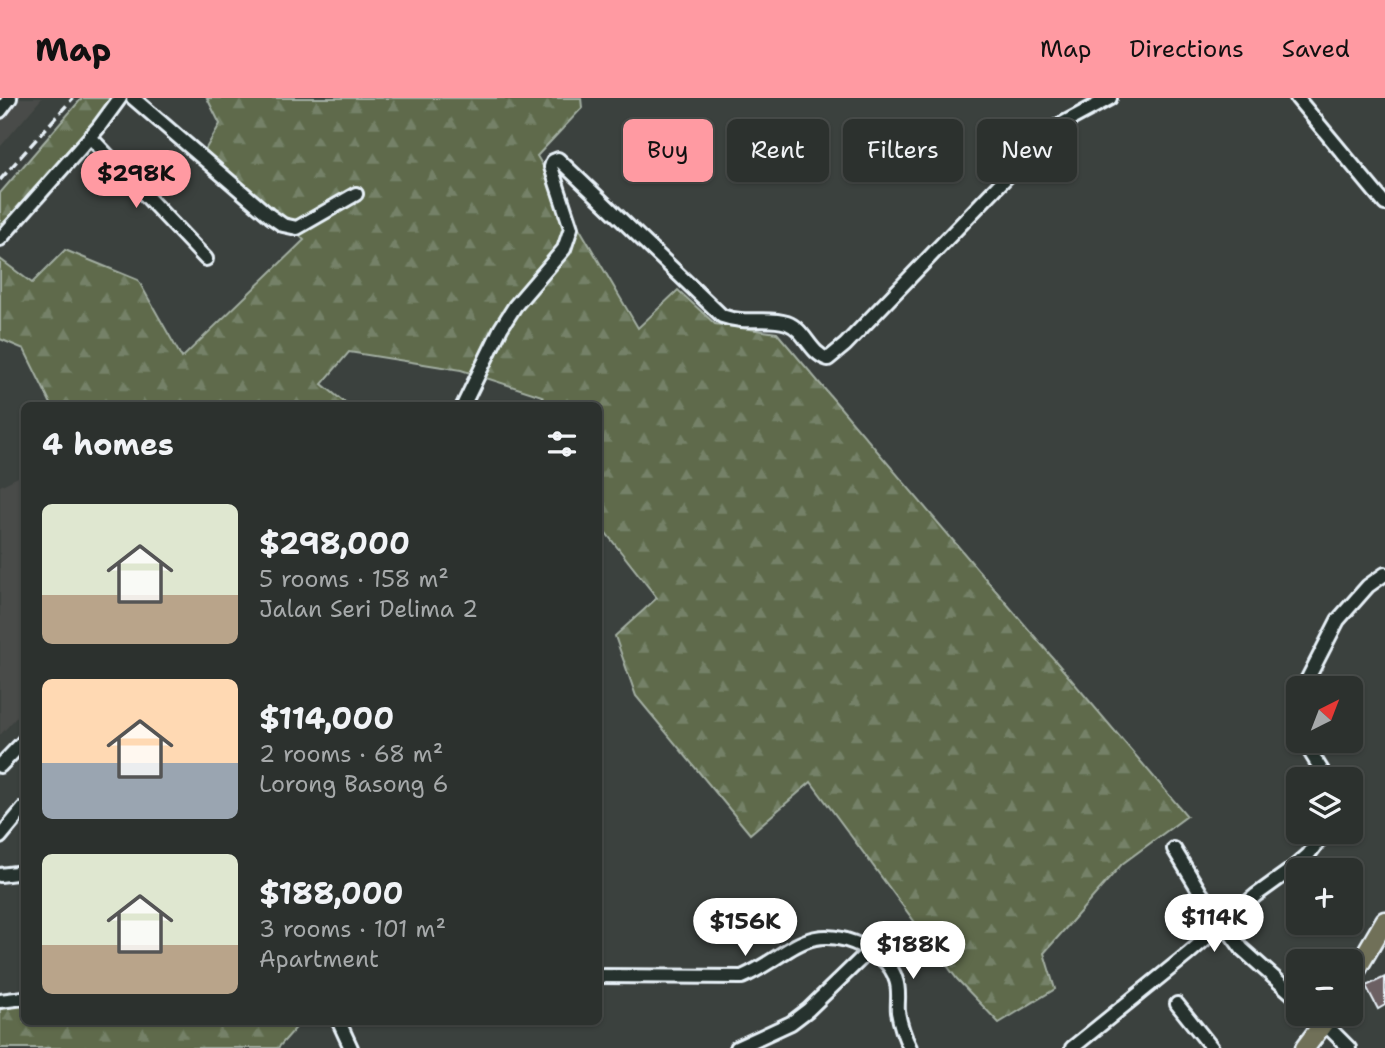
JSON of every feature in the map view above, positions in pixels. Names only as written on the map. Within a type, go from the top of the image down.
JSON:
[{"type":"highway","points":[[1363,959],[1385,921]]},
{"type":"highway","points":[[1305,1048],[1318,1026]]},
{"type":"street","points":[[0,111],[10,98]]},
{"type":"street","points":[[0,239],[90,137],[120,98]]},
{"type":"street","points":[[133,98],[283,225],[297,228],[356,194]]},
{"type":"street","points":[[465,402],[501,328],[515,306],[564,249],[569,238],[571,228],[551,167],[553,161],[558,159],[722,316],[748,322],[786,323],[803,334],[819,356],[828,359],[845,345],[1044,138],[1058,126],[1111,98]]},
{"type":"street","points":[[1297,98],[1385,204]]},
{"type":"street","points":[[90,137],[206,259]]},
{"type":"street","points":[[1309,676],[1338,620],[1368,586],[1385,574]]},
{"type":"street","points":[[0,766],[21,744]]},
{"type":"street","points":[[0,836],[21,812]]},
{"type":"street","points":[[1072,1048],[1308,856],[1317,844]]},
{"type":"street","points":[[1174,849],[1223,924],[1259,966],[1286,989]]},
{"type":"street","points":[[0,875],[21,872]]},
{"type":"street","points":[[602,975],[634,978],[743,977],[790,948],[814,937],[849,940],[880,955],[890,967],[896,980],[898,1013],[910,1048]]},
{"type":"street","points":[[737,1048],[791,1023],[870,950]]},
{"type":"street","points":[[0,1001],[21,998]]},
{"type":"street","points":[[1177,1004],[1212,1048]]},
{"type":"street","points":[[340,1025],[351,1048]]},
{"type":"street","points":[[1331,1026],[1349,1048]]},
{"type":"shaded area","points":[[0,98],[42,98],[0,147]]},
{"type":"shaded area","points":[[21,476],[21,712],[0,735],[0,486]]},
{"type":"green space","points":[[82,98],[113,98],[0,232],[0,193]]},
{"type":"green space","points":[[207,98],[581,98],[582,108],[537,156],[638,328],[678,290],[715,324],[777,333],[1187,816],[1122,864],[1044,953],[1055,989],[999,1023],[957,979],[811,782],[750,834],[636,696],[615,636],[657,598],[602,528],[602,402],[544,402],[542,396],[461,370],[349,352],[322,384],[344,402],[50,402],[24,349],[0,339],[0,259],[32,283],[65,250],[138,280],[182,358],[304,240],[205,150],[220,124]]},
{"type":"green space","points":[[21,1005],[21,1025],[298,1025],[278,1048],[0,1048],[0,1008]]},
{"type":"building","points":[[1385,977],[1385,1005],[1378,1009],[1366,986]]},
{"type":"railway","points":[[0,180],[73,98]]}]
